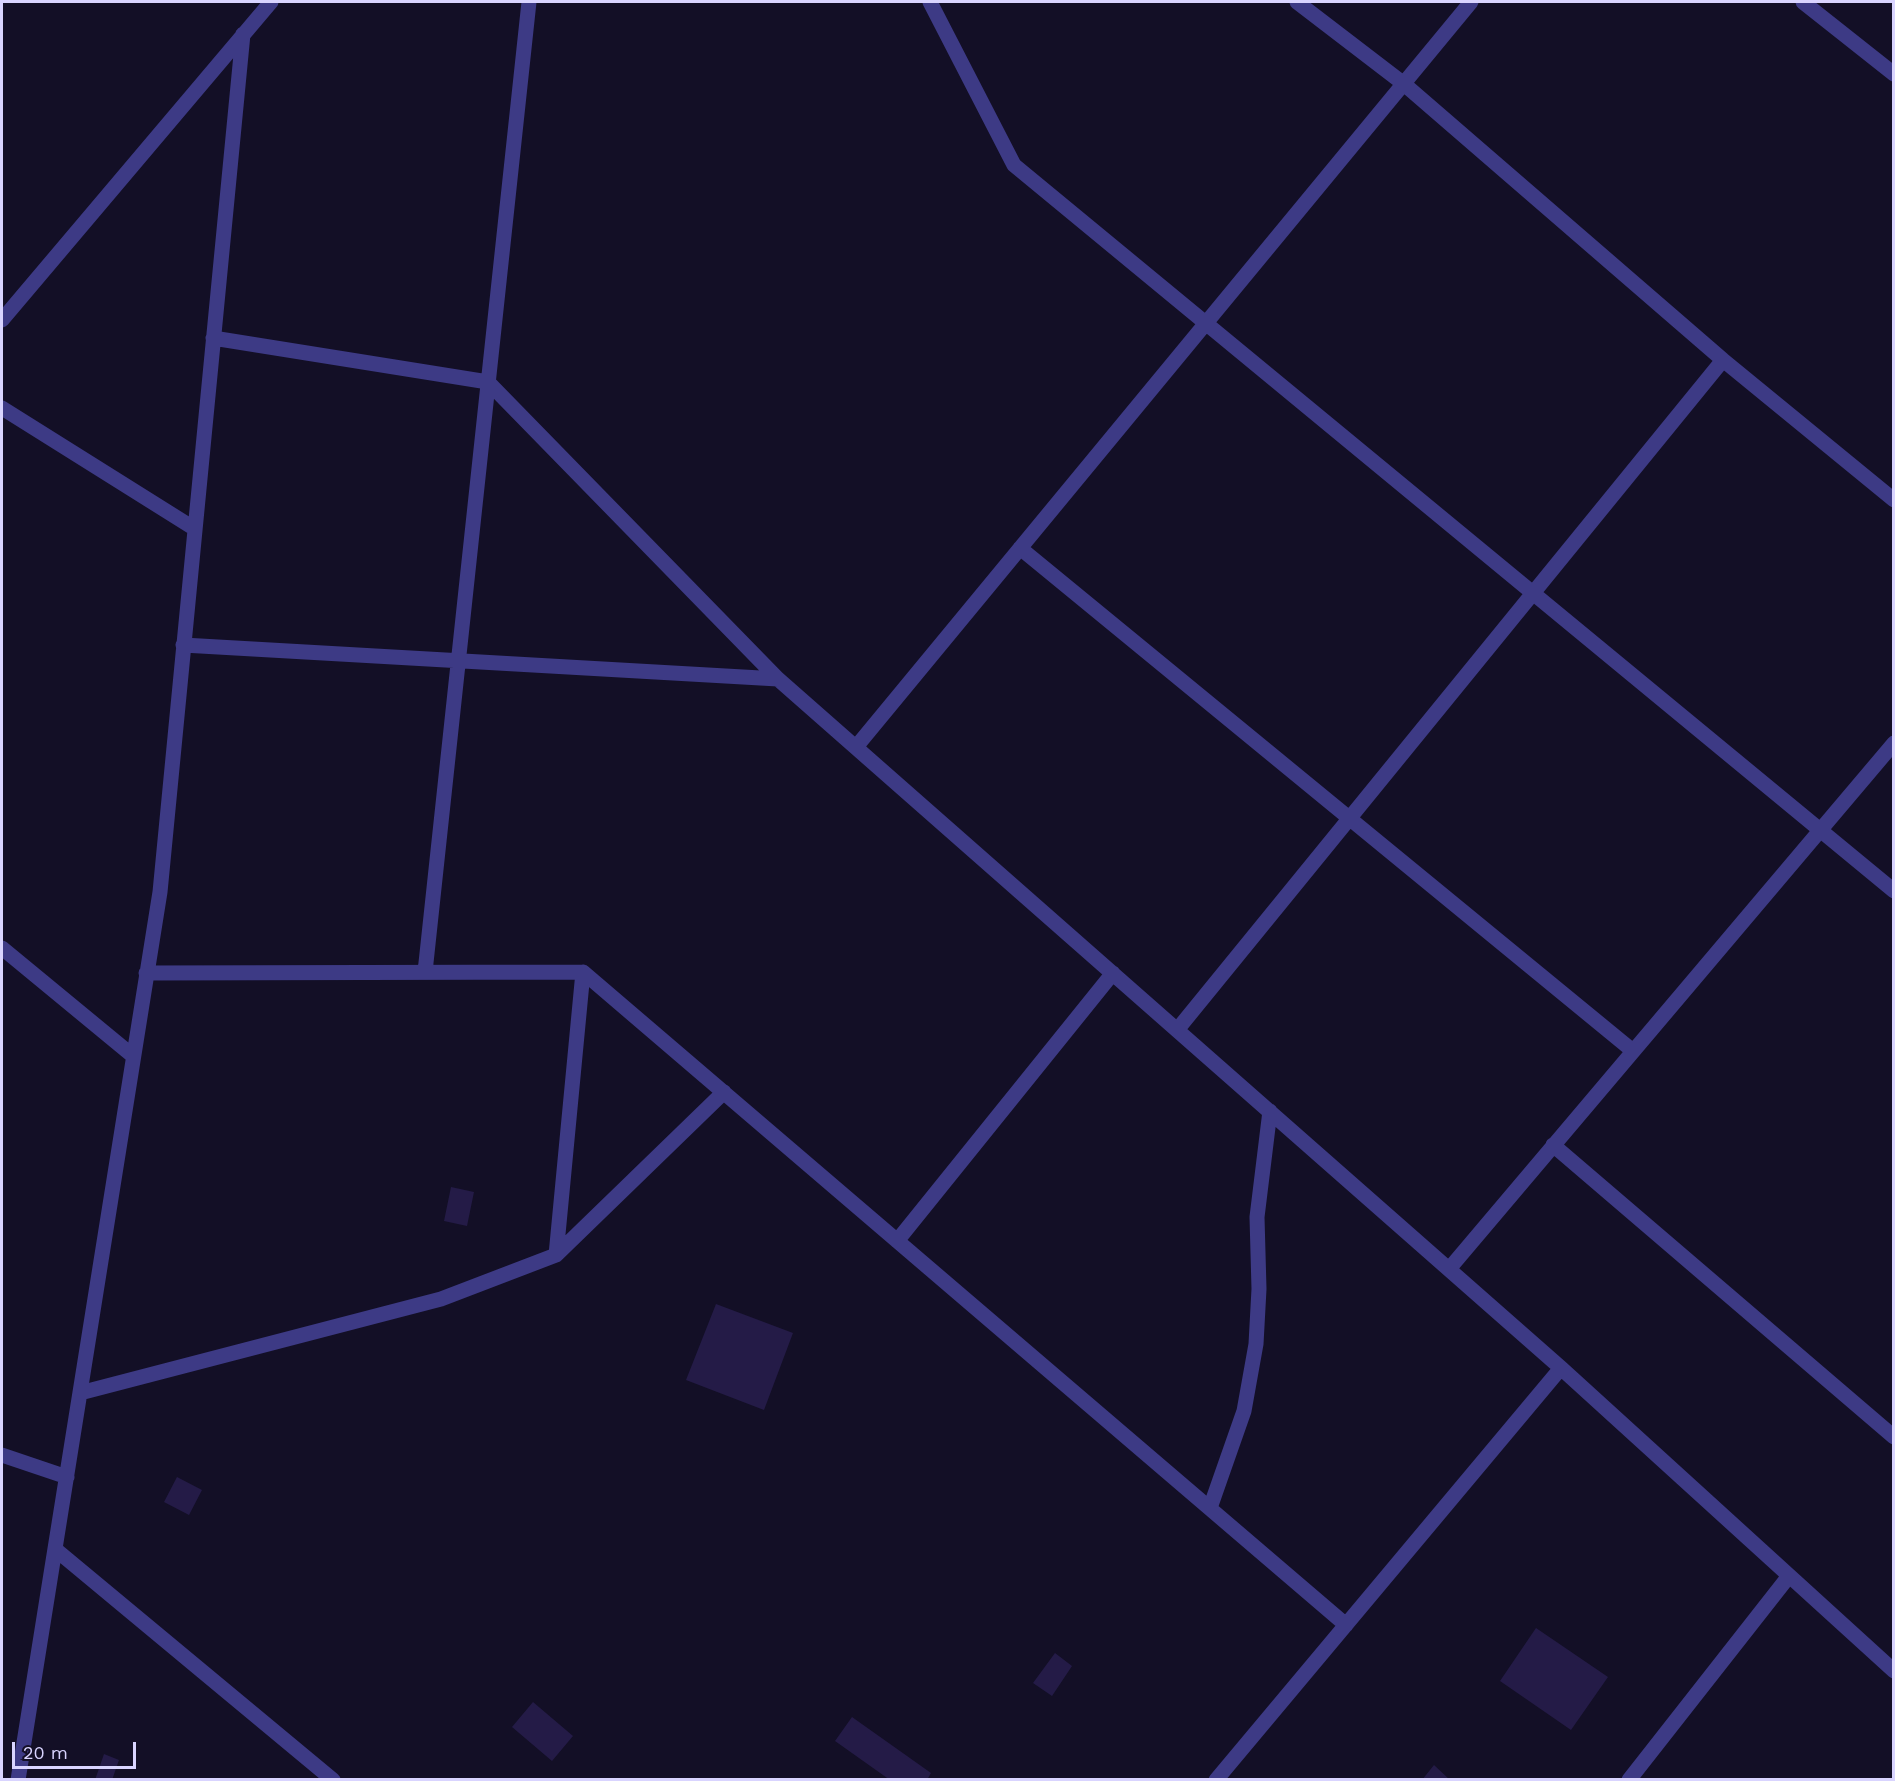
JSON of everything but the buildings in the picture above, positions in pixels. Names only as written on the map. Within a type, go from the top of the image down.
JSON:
[{"type":"street","points":[[2,320],[271,2]]},
{"type":"street","points":[[425,972],[529,2]]},
{"type":"street","points":[[930,2],[1014,165],[1893,891]]},
{"type":"street","points":[[1297,2],[1404,84],[1723,360],[1893,500]]},
{"type":"street","points":[[856,747],[1471,2]]},
{"type":"street","points":[[1803,2],[1893,74]]},
{"type":"street","points":[[18,1779],[160,892],[243,34]]},
{"type":"street","points":[[213,338],[488,382],[778,679],[1561,1368],[1893,1671]]},
{"type":"street","points":[[1177,1030],[1723,360]]},
{"type":"street","points":[[2,408],[195,529]]},
{"type":"street","points":[[1020,548],[1633,1051]]},
{"type":"street","points":[[183,645],[778,679]]},
{"type":"street","points":[[1449,1269],[1893,743]]},
{"type":"street","points":[[2,948],[134,1056]]},
{"type":"street","points":[[146,973],[583,972],[1346,1625]]},
{"type":"street","points":[[556,1255],[583,972]]},
{"type":"street","points":[[897,1240],[1113,974]]},
{"type":"street","points":[[80,1393],[441,1299],[556,1255],[724,1092]]},
{"type":"street","points":[[1210,1508],[1244,1411],[1256,1344],[1257,1217],[1270,1111]]},
{"type":"street","points":[[1553,1145],[1893,1437]]},
{"type":"street","points":[[1216,1779],[1561,1368]]},
{"type":"street","points":[[2,1455],[67,1477]]},
{"type":"street","points":[[55,1549],[333,1779]]},
{"type":"street","points":[[1629,1779],[1789,1576]]}]
